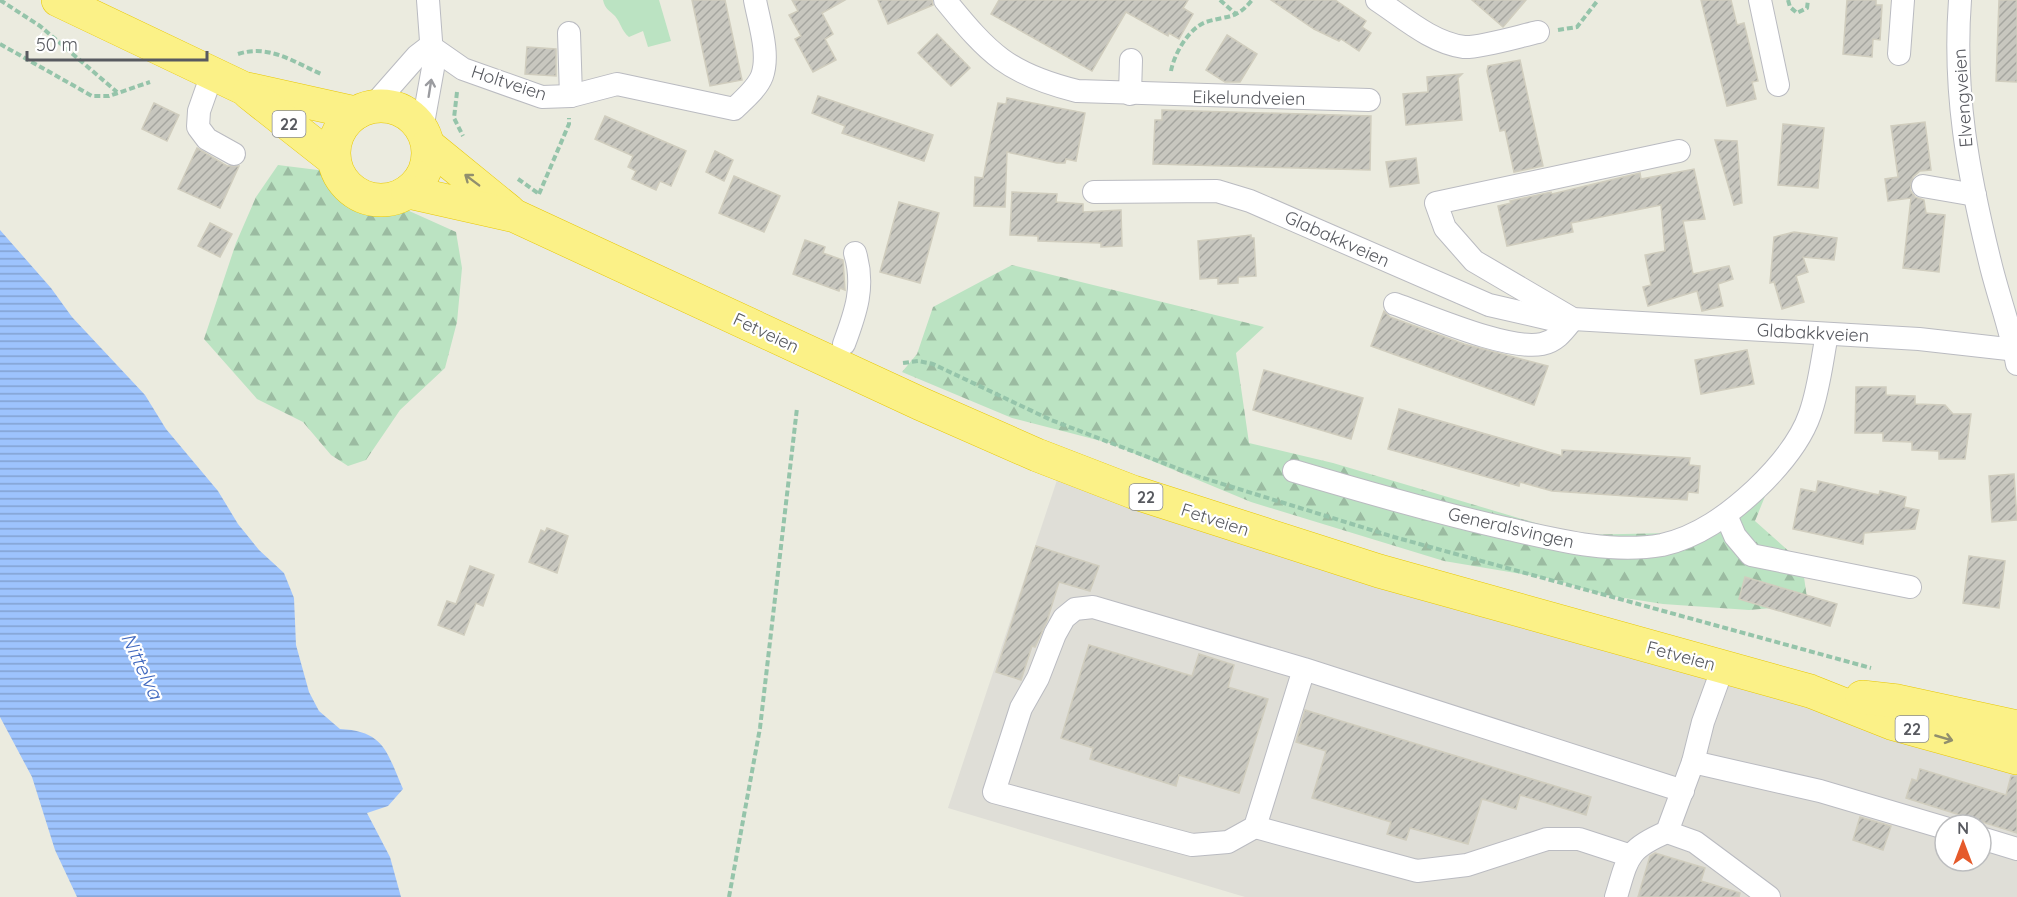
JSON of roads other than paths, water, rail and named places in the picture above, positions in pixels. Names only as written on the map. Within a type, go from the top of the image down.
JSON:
[{"type":"highway","name":"22","points":[[58,0],[243,88],[364,110],[387,106],[401,110],[413,118],[425,137]]},
{"type":"highway","name":"22","points":[[243,88],[334,160],[346,185],[369,199],[382,201],[408,192]]},
{"type":"highway","points":[[334,160],[334,147],[338,133],[346,122],[364,110]]},
{"type":"highway","points":[[408,192],[423,177],[429,156],[425,137]]},
{"type":"highway","name":"Fetveien","points":[[425,137],[515,216]]},
{"type":"highway","name":"Fetveien","points":[[408,192],[515,216],[921,404],[1037,455],[1133,492],[1368,567],[1810,691],[1891,723],[2017,758]]},
{"type":"highway","name":"Fetveien","points":[[1810,691],[1898,701],[2017,727]]},
{"type":"street","points":[[425,137],[433,68],[428,0]]},
{"type":"street","name":"Holtveien","points":[[430,46],[463,69],[531,94],[563,97],[601,86],[617,84],[734,109],[754,89],[762,76],[764,57],[755,0]]},
{"type":"street","name":"Eikelundveien","points":[[945,0],[989,51],[1012,67],[1039,82],[1077,91],[1369,100]]},
{"type":"street","points":[[1377,0],[1406,8],[1446,43],[1466,47],[1538,32]]},
{"type":"street","points":[[1760,0],[1778,85]]},
{"type":"street","points":[[1899,54],[1903,0]]},
{"type":"street","name":"Elvengveien","points":[[1960,0],[1957,60],[1961,119],[1975,195],[2016,354]]},
{"type":"street","points":[[563,97],[569,33]]},
{"type":"street","points":[[364,110],[417,56],[430,46]]},
{"type":"street","points":[[1130,94],[1131,60]]},
{"type":"street","points":[[212,74],[200,111],[198,127],[207,139],[234,154]]},
{"type":"street","name":"Glabakkveien","points":[[1573,319],[1474,261],[1445,228],[1436,203],[1678,151]]},
{"type":"street","points":[[1923,186],[1975,195]]},
{"type":"street","name":"Glabakkveien","points":[[1095,192],[1217,191],[1250,201],[1489,305],[1550,319],[1919,339],[2016,354]]},
{"type":"street","points":[[844,344],[861,291],[860,272],[855,253]]},
{"type":"street","points":[[1395,304],[1508,343],[1541,345],[1558,338],[1573,319]]},
{"type":"street","name":"Generalsvingen","points":[[1294,471],[1478,522],[1538,536],[1604,546],[1661,545],[1697,533],[1726,515],[1762,483],[1800,437],[1816,393],[1827,334]]},
{"type":"street","points":[[1726,515],[1735,536],[1751,555],[1910,587]]},
{"type":"street","points":[[1304,669],[1255,827],[1228,842],[1192,845],[994,792],[1021,708],[1064,618],[1075,609],[1093,607],[1304,669],[1683,791]]},
{"type":"street","points":[[1667,832],[1693,762],[1703,722],[1723,667]]},
{"type":"street","points":[[1693,762],[1820,791],[1933,824]]},
{"type":"street","points":[[1255,827],[1417,871],[1467,864],[1547,839],[1579,839],[1628,855]]},
{"type":"street","points":[[1616,897],[1628,855],[1647,840],[1667,832],[1695,842],[1769,897]]},
{"type":"street","points":[[1993,842],[2017,849]]},
{"type":"water","name":"Nittelva","points":[[0,230],[51,288],[72,317],[145,395],[166,429],[218,491],[238,524],[259,550],[284,573],[294,598],[296,645],[309,692],[319,711],[340,729],[367,734],[375,739],[388,755],[403,789],[388,806],[367,813],[390,857],[401,897],[77,897],[55,850],[32,777],[0,717]]}]
